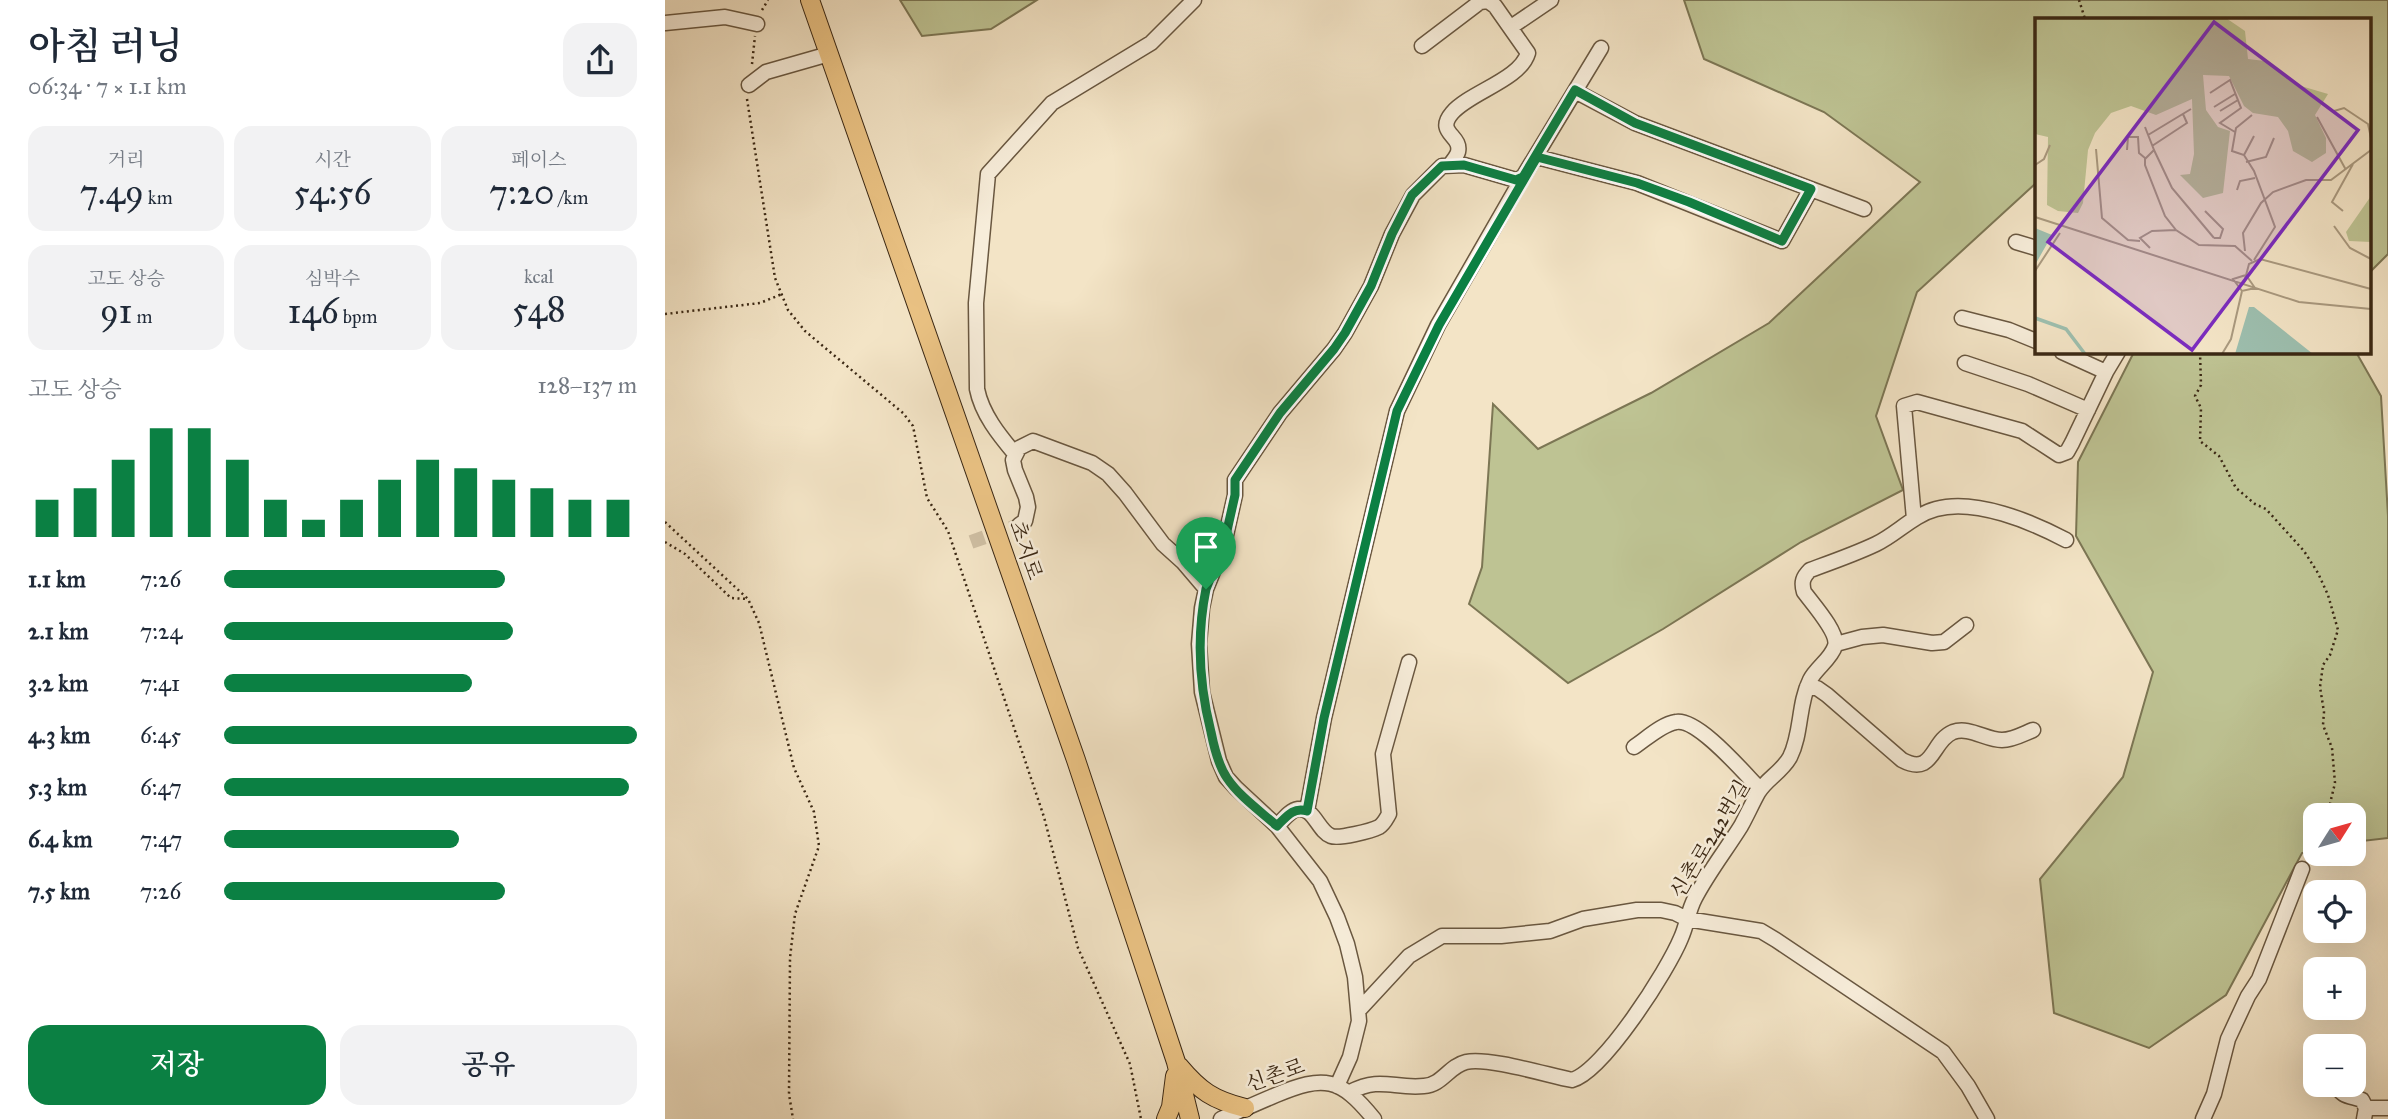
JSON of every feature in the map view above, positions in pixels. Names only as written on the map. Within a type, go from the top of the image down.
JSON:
[{"type":"main road","name":"초지로","points":[[810,0],[1076,760],[1176,1062],[1190,1119]]},
{"type":"main road","points":[[1176,1062],[1192,1082],[1209,1096],[1239,1113]]},
{"type":"main road","points":[[1166,1119],[1175,1086],[1176,1062]]},
{"type":"street","points":[[1015,454],[986,414],[977,389],[977,285],[988,174],[1052,103],[1151,43],[1194,0]]},
{"type":"street","points":[[1511,27],[1551,0]]},
{"type":"street","points":[[1422,46],[1480,2],[1488,1],[1495,6],[1528,53],[1526,60],[1489,90],[1473,96],[1450,115],[1446,123],[1447,132],[1458,144],[1458,151],[1449,166]]},
{"type":"street","points":[[665,23],[725,17],[757,24]]},
{"type":"street","points":[[1307,811],[1324,718],[1397,411],[1439,325],[1523,177],[1601,48]]},
{"type":"street","points":[[749,85],[766,72],[829,54]]},
{"type":"street","points":[[1575,90],[1635,123],[1864,209]]},
{"type":"street","points":[[1537,157],[1637,183],[1782,241],[1811,189]]},
{"type":"street","points":[[1374,1119],[1344,1089],[1357,1037],[1359,1010],[1355,976],[1347,944],[1327,893],[1299,851],[1226,777],[1213,742],[1203,701],[1200,674],[1199,645],[1206,589],[1224,544],[1235,495],[1235,480],[1280,413],[1345,333],[1371,286],[1392,234],[1412,195],[1442,166],[1464,165],[1516,180],[1523,177]]},
{"type":"street","points":[[2016,242],[2035,248]]},
{"type":"street","points":[[1962,318],[2009,330],[2035,341]]},
{"type":"street","points":[[2066,354],[2106,372]]},
{"type":"street","points":[[1915,519],[1904,406],[1917,402],[2022,430],[2059,455],[2067,452],[2117,354]]},
{"type":"street","points":[[1965,363],[2028,384],[2088,410]]},
{"type":"street","points":[[1019,524],[1025,521],[1028,507],[1015,470],[1015,454],[1019,448],[1033,442],[1092,463],[1117,483],[1153,532],[1206,589]]},
{"type":"street","points":[[1966,625],[1944,642],[1932,643],[1883,635],[1836,644],[1834,635],[1804,592],[1804,576],[1810,570],[1875,544],[1915,519],[1940,508],[1957,506],[2005,514],[2044,528],[2066,540]]},
{"type":"street","name":"신촌로242번길","points":[[1344,1089],[1379,1083],[1424,1086],[1434,1084],[1465,1062],[1501,1065],[1573,1080],[1581,1078],[1622,1031],[1653,988],[1681,938],[1695,897],[1743,823],[1760,789],[1776,777],[1791,755],[1807,687],[1819,665],[1836,644]]},
{"type":"street","points":[[1277,826],[1291,811],[1299,809],[1307,811],[1324,832],[1332,837],[1342,837],[1378,827],[1386,821],[1389,814],[1383,754],[1409,662]]},
{"type":"street","points":[[1807,687],[1817,688],[1827,695],[1911,765],[1920,765],[1927,761],[1953,732],[1965,731],[1999,740],[2011,740],[2033,730]]},
{"type":"street","points":[[1634,747],[1672,722],[1692,723],[1760,789]]},
{"type":"street","points":[[2203,1119],[2214,1094],[2228,1039],[2259,979],[2302,869]]},
{"type":"street","points":[[1359,1010],[1409,956],[1442,936],[1501,936],[1550,931],[1583,919],[1637,910],[1661,910],[1687,919],[1761,931],[1943,1052],[1968,1086],[1987,1119]]},
{"type":"street","name":"신촌로","points":[[1220,1119],[1310,1082],[1323,1082],[1344,1089]]},
{"type":"street","points":[[2351,1097],[2362,1100],[2365,1114],[2388,1108]]},
{"type":"path","points":[[768,0],[758,17],[747,103],[775,278],[788,310],[805,331],[903,413],[913,426],[927,498],[949,531],[1044,817],[1078,948],[1130,1064],[1141,1119]]},
{"type":"path","points":[[2080,0],[2085,18]]},
{"type":"path","points":[[665,314],[760,303],[782,294]]},
{"type":"path","points":[[2200,354],[2201,386],[2195,396],[2200,408],[2200,441],[2219,456],[2236,488],[2255,504],[2266,509],[2304,551],[2318,573],[2339,630],[2330,655],[2323,665],[2320,687],[2323,724],[2332,748],[2335,783],[2330,803]]},
{"type":"path","points":[[665,522],[748,599],[759,623],[795,768],[814,812],[819,846],[796,914],[790,958],[789,1094],[793,1119]]},
{"type":"path","points":[[665,542],[685,554],[731,598],[748,599]]},
{"type":"green space","points":[[900,0],[1037,0],[991,29],[922,36]]},
{"type":"green space","points":[[1684,0],[2388,0],[2388,254],[2371,271],[2371,18],[2035,18],[2035,184],[1917,292],[1876,416],[1903,490],[1801,542],[1663,629],[1568,683],[1469,604],[1482,567],[1493,404],[1538,449],[1651,393],[1769,323],[1920,182],[1824,112],[1704,59]]},
{"type":"green space","points":[[2133,354],[2357,354],[2381,396],[2388,516],[2388,838],[2366,841],[2366,803],[2303,803],[2303,853],[2226,995],[2149,1048],[2054,1013],[2040,879],[2123,777],[2153,672],[2076,536],[2078,462]]},
{"type":"tunnel","points":[[971,542],[1019,525]]},
{"type":"route","points":[[1575,90],[1635,123],[1811,189],[1782,241],[1637,183],[1537,157],[1439,325],[1397,411],[1324,718],[1307,811],[1291,811],[1277,826],[1226,777],[1213,742],[1200,674],[1199,645],[1206,589],[1224,544],[1235,495],[1235,480],[1280,413],[1345,333],[1371,286],[1392,234],[1412,195],[1442,166],[1464,165],[1516,180],[1523,177],[1575,90]]}]
